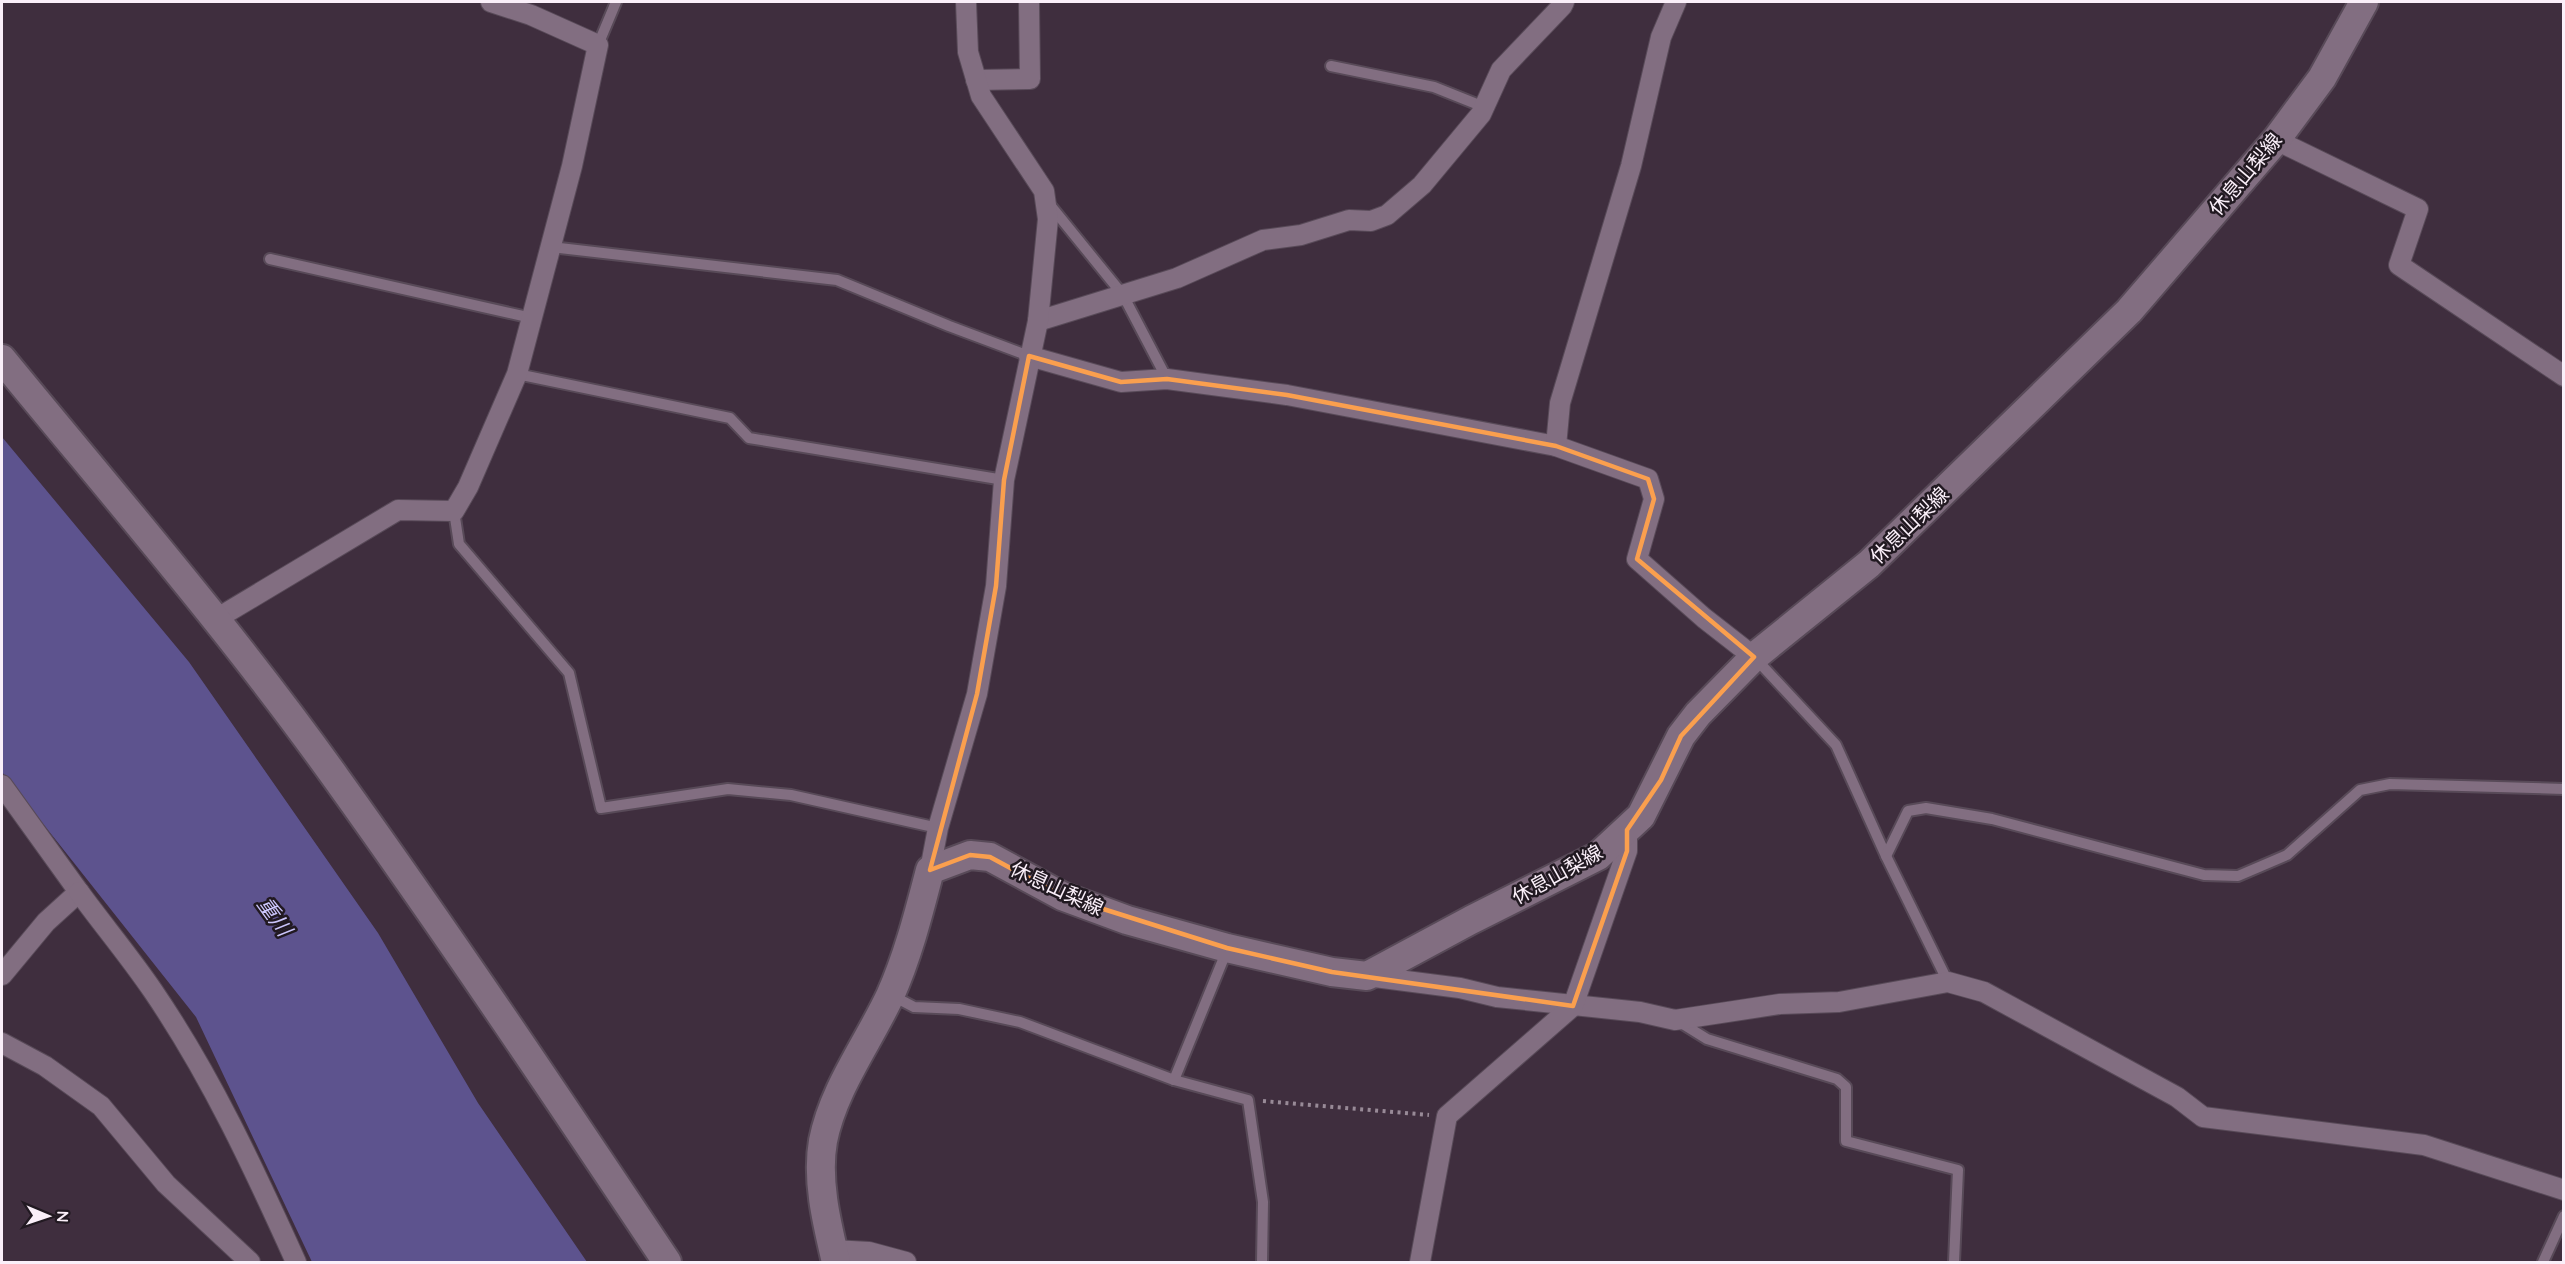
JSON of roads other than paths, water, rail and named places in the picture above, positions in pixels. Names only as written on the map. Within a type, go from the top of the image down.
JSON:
[{"type":"main road","name":"休息山梨線","points":[[930,870],[970,855],[990,857],[1062,896],[1127,920],[1227,948],[1332,972],[1367,976],[1470,920],[1598,856],[1641,816],[1681,736],[1698,714],[1754,657],[1869,564],[2128,311],[2276,140],[2322,78],[2364,2]]},
{"type":"main road","points":[[2,359],[216,619],[336,777],[568,1114],[667,1263]]},
{"type":"main road","points":[[835,1256],[821,1180],[823,1141],[832,1107],[890,995],[916,924],[930,870]]},
{"type":"street","points":[[216,619],[398,510],[454,511],[468,488],[518,374],[572,166],[598,45],[531,15],[490,2]]},
{"type":"street","points":[[930,870],[938,828],[977,694],[996,586],[1004,480],[1038,321],[1048,219],[1044,191],[981,96],[968,52],[966,2]]},
{"type":"street","points":[[976,80],[1030,79],[1029,2]]},
{"type":"street","points":[[1038,321],[1177,278],[1263,240],[1301,236],[1349,220],[1371,221],[1388,215],[1422,185],[1484,107],[1501,70],[1564,2]]},
{"type":"street","points":[[1556,446],[1560,403],[1628,177],[1661,37],[1676,2]]},
{"type":"street","points":[[2276,140],[2418,209],[2399,265],[2564,376]]},
{"type":"street","points":[[1029,356],[1121,382],[1167,379],[1287,395],[1556,446],[1648,479],[1654,498],[1637,560],[1704,618],[1754,657]]},
{"type":"street","points":[[2,785],[153,992],[218,1098],[264,1191],[296,1263]]},
{"type":"street","points":[[1420,1263],[1447,1116],[1574,1006],[1627,851],[1627,830]]},
{"type":"street","points":[[2,975],[46,922],[79,892]]},
{"type":"street","points":[[1367,976],[1460,988],[1497,997],[1640,1012],[1675,1020],[1780,1004],[1839,1002],[1948,982],[1984,992],[2177,1097],[2203,1117],[2424,1145],[2564,1190]]},
{"type":"street","points":[[2,1043],[45,1066],[101,1106],[166,1184],[250,1263]]},
{"type":"street","points":[[835,1256],[869,1252],[906,1263]]},
{"type":"lane","points":[[598,45],[616,2]]},
{"type":"lane","points":[[1331,66],[1434,87],[1484,107]]},
{"type":"lane","points":[[1046,200],[1123,294],[1167,379]]},
{"type":"lane","points":[[551,247],[837,280],[949,327],[1029,356]]},
{"type":"lane","points":[[270,259],[532,318]]},
{"type":"lane","points":[[518,374],[730,418],[749,438],[1004,480]]},
{"type":"lane","points":[[454,511],[459,544],[570,673],[601,808],[728,789],[791,795],[938,828]]},
{"type":"lane","points":[[1754,657],[1836,745],[1886,856],[1948,982]]},
{"type":"lane","points":[[1886,856],[1908,811],[1926,808],[1992,819],[2204,875],[2238,876],[2287,855],[2360,790],[2390,784],[2564,789]]},
{"type":"lane","points":[[1174,1080],[1227,948]]},
{"type":"lane","points":[[890,995],[914,1007],[959,1009],[1020,1022],[1174,1080],[1248,1100],[1263,1202],[1262,1263]]},
{"type":"lane","points":[[1675,1020],[1707,1039],[1837,1079],[1846,1087],[1846,1141],[1958,1170],[1954,1263]]},
{"type":"lane","points":[[2543,1263],[2564,1216]]},
{"type":"water","name":"重川","points":[[2,437],[189,662],[378,933],[478,1103],[587,1262],[312,1262],[196,1017],[2,772]]}]
